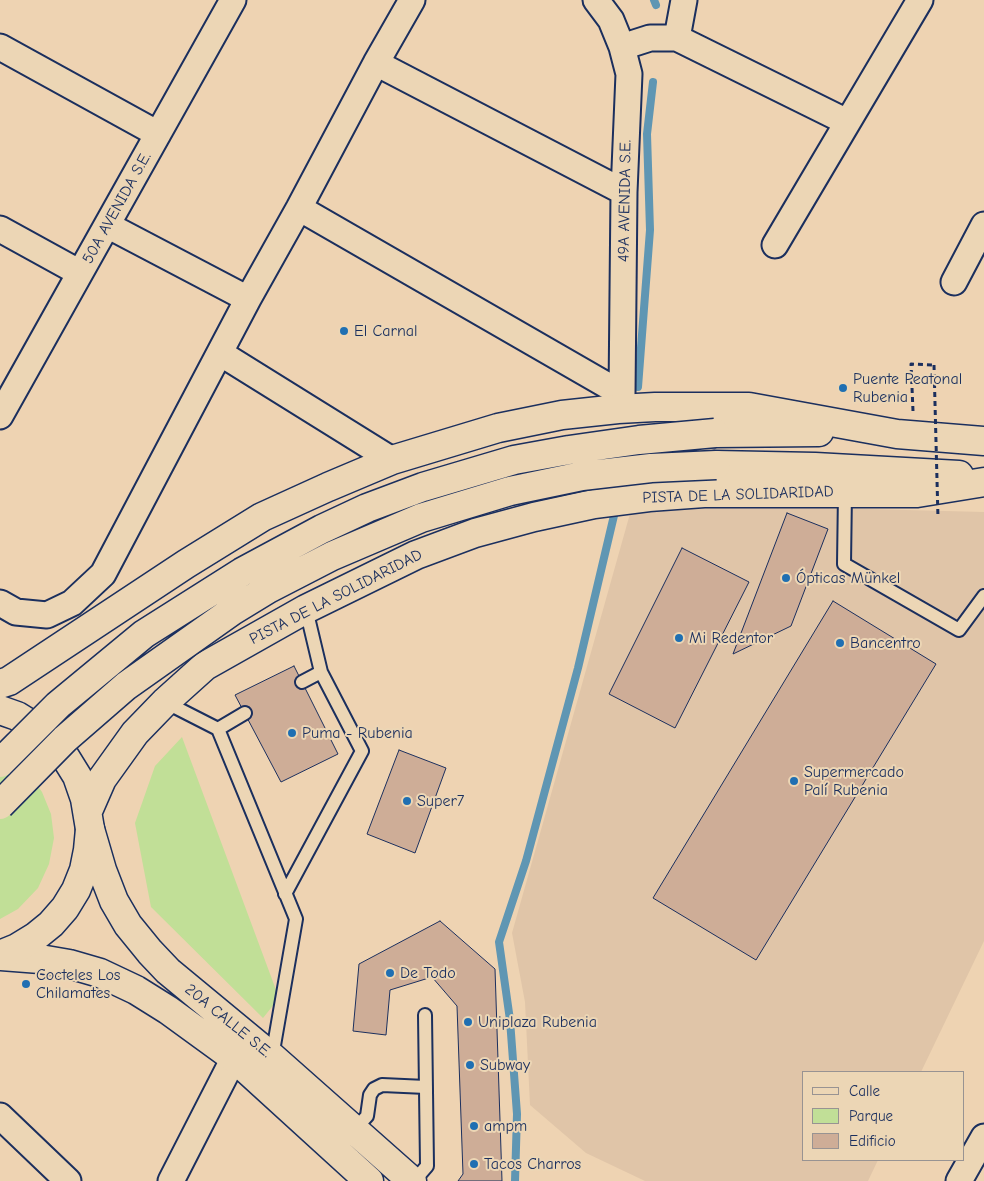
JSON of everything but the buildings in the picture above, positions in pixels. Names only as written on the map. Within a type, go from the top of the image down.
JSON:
[{"type":"main road","points":[[0,684],[9,681],[186,564],[262,518],[328,486],[392,460],[498,428],[620,401],[656,406],[749,407],[883,432],[984,441]]},
{"type":"main road","points":[[0,763],[58,705],[144,634],[282,549],[367,508],[423,487],[514,460],[639,440],[715,433],[883,432]]},
{"type":"main road","name":"PISTA DE LA SOLIDARIDAD","points":[[0,805],[65,739],[126,686],[232,611],[332,556],[421,518],[510,491],[582,476],[652,468],[716,465],[815,467],[984,477]]},
{"type":"main road","name":"PISTA DE LA SOLIDARIDAD","points":[[89,820],[102,779],[119,753],[135,733],[165,702],[205,666],[306,608],[416,555],[475,533],[534,517],[594,504],[704,493],[917,493],[984,482]]},
{"type":"main road","name":"20A CALLE S.E.","points":[[0,710],[28,722],[56,746],[71,766],[86,799],[89,820],[110,892],[119,911],[137,937],[168,971],[272,1057],[413,1181]]},
{"type":"main road","points":[[0,955],[17,948],[35,937],[51,924],[65,908],[76,890],[84,870],[88,850],[89,820]]},
{"type":"main road","name":"20A CALLE S.E.","points":[[0,955],[29,957],[91,969],[116,979],[160,1005],[234,1058],[369,1181]]},
{"type":"street","name":"50A AVENIDA S.E.","points":[[0,416],[234,0]]},
{"type":"street","points":[[0,603],[16,612],[47,615],[72,603],[103,574],[248,299],[299,208],[376,62],[412,0]]},
{"type":"street","name":"49A AVENIDA S.E.","points":[[596,0],[610,20],[622,47],[629,74],[624,192],[620,401]]},
{"type":"street","points":[[677,38],[684,0]]},
{"type":"street","points":[[775,244],[920,0]]},
{"type":"street","points":[[622,47],[650,38],[677,38],[847,122]]},
{"type":"street","points":[[0,47],[158,134]]},
{"type":"street","points":[[376,62],[624,192]]},
{"type":"street","points":[[299,208],[620,401]]},
{"type":"street","points":[[107,225],[248,299]]},
{"type":"street","points":[[954,282],[984,225]]},
{"type":"street","points":[[0,229],[80,274]]},
{"type":"street","points":[[220,353],[392,460]]},
{"type":"street","points":[[171,1181],[234,1058]]},
{"type":"street","points":[[0,1116],[68,1181]]},
{"type":"street","points":[[959,1181],[984,1137]]},
{"type":"lane","points":[[845,492],[844,564],[959,630],[984,596]]},
{"type":"lane","points":[[285,894],[362,751],[320,672],[306,608]]},
{"type":"lane","points":[[302,682],[320,672]]},
{"type":"lane","points":[[165,702],[218,728],[296,919],[272,1057]]},
{"type":"lane","points":[[218,728],[245,713]]},
{"type":"lane","points":[[413,1181],[427,1166],[425,1015]]},
{"type":"lane","points":[[354,1130],[367,1116],[370,1095],[374,1089],[382,1085],[426,1087]]},
{"type":"path","points":[[914,436],[911,364],[934,365],[938,518]]},
{"type":"shaded area","points":[[633,503],[984,512],[984,941],[921,1071],[802,1071],[802,1161],[878,1161],[868,1181],[645,1181],[586,1153],[530,1105],[525,1002],[512,933]]},
{"type":"green space","points":[[182,737],[279,998],[263,1018],[151,907],[135,823],[155,766]]},
{"type":"green space","points":[[0,752],[10,756],[30,775],[42,792],[51,814],[54,838],[49,864],[38,888],[18,909],[0,919]]},
{"type":"waterway","points":[[654,0],[656,5]]},
{"type":"waterway","points":[[638,387],[650,230],[647,134],[653,82]]},
{"type":"waterway","points":[[515,1181],[517,1114],[510,1020],[499,942],[526,861],[578,668],[616,507]]},
{"type":"place","name":"El Carnal","points":[[344,331]]},
{"type":"place","name":"Puente Peatonal Rubenia","points":[[843,388]]},
{"type":"place","name":"Ópticas Münkel","points":[[786,578]]},
{"type":"place","name":"Mi Redentor","points":[[679,638]]},
{"type":"place","name":"Bancentro","points":[[840,643]]},
{"type":"place","name":"Puma - Rubenia","points":[[292,733]]},
{"type":"place","name":"Supermercado Palí Rubenia","points":[[794,781]]},
{"type":"place","name":"Super7","points":[[407,801]]},
{"type":"place","name":"De Todo","points":[[390,973]]},
{"type":"place","name":"Cocteles Los Chilamates","points":[[26,984]]},
{"type":"place","name":"Uniplaza Rubenia","points":[[468,1022]]},
{"type":"place","name":"Subway","points":[[470,1065]]},
{"type":"place","name":"ampm","points":[[474,1126]]},
{"type":"place","name":"Tacos Charros","points":[[474,1164]]}]
